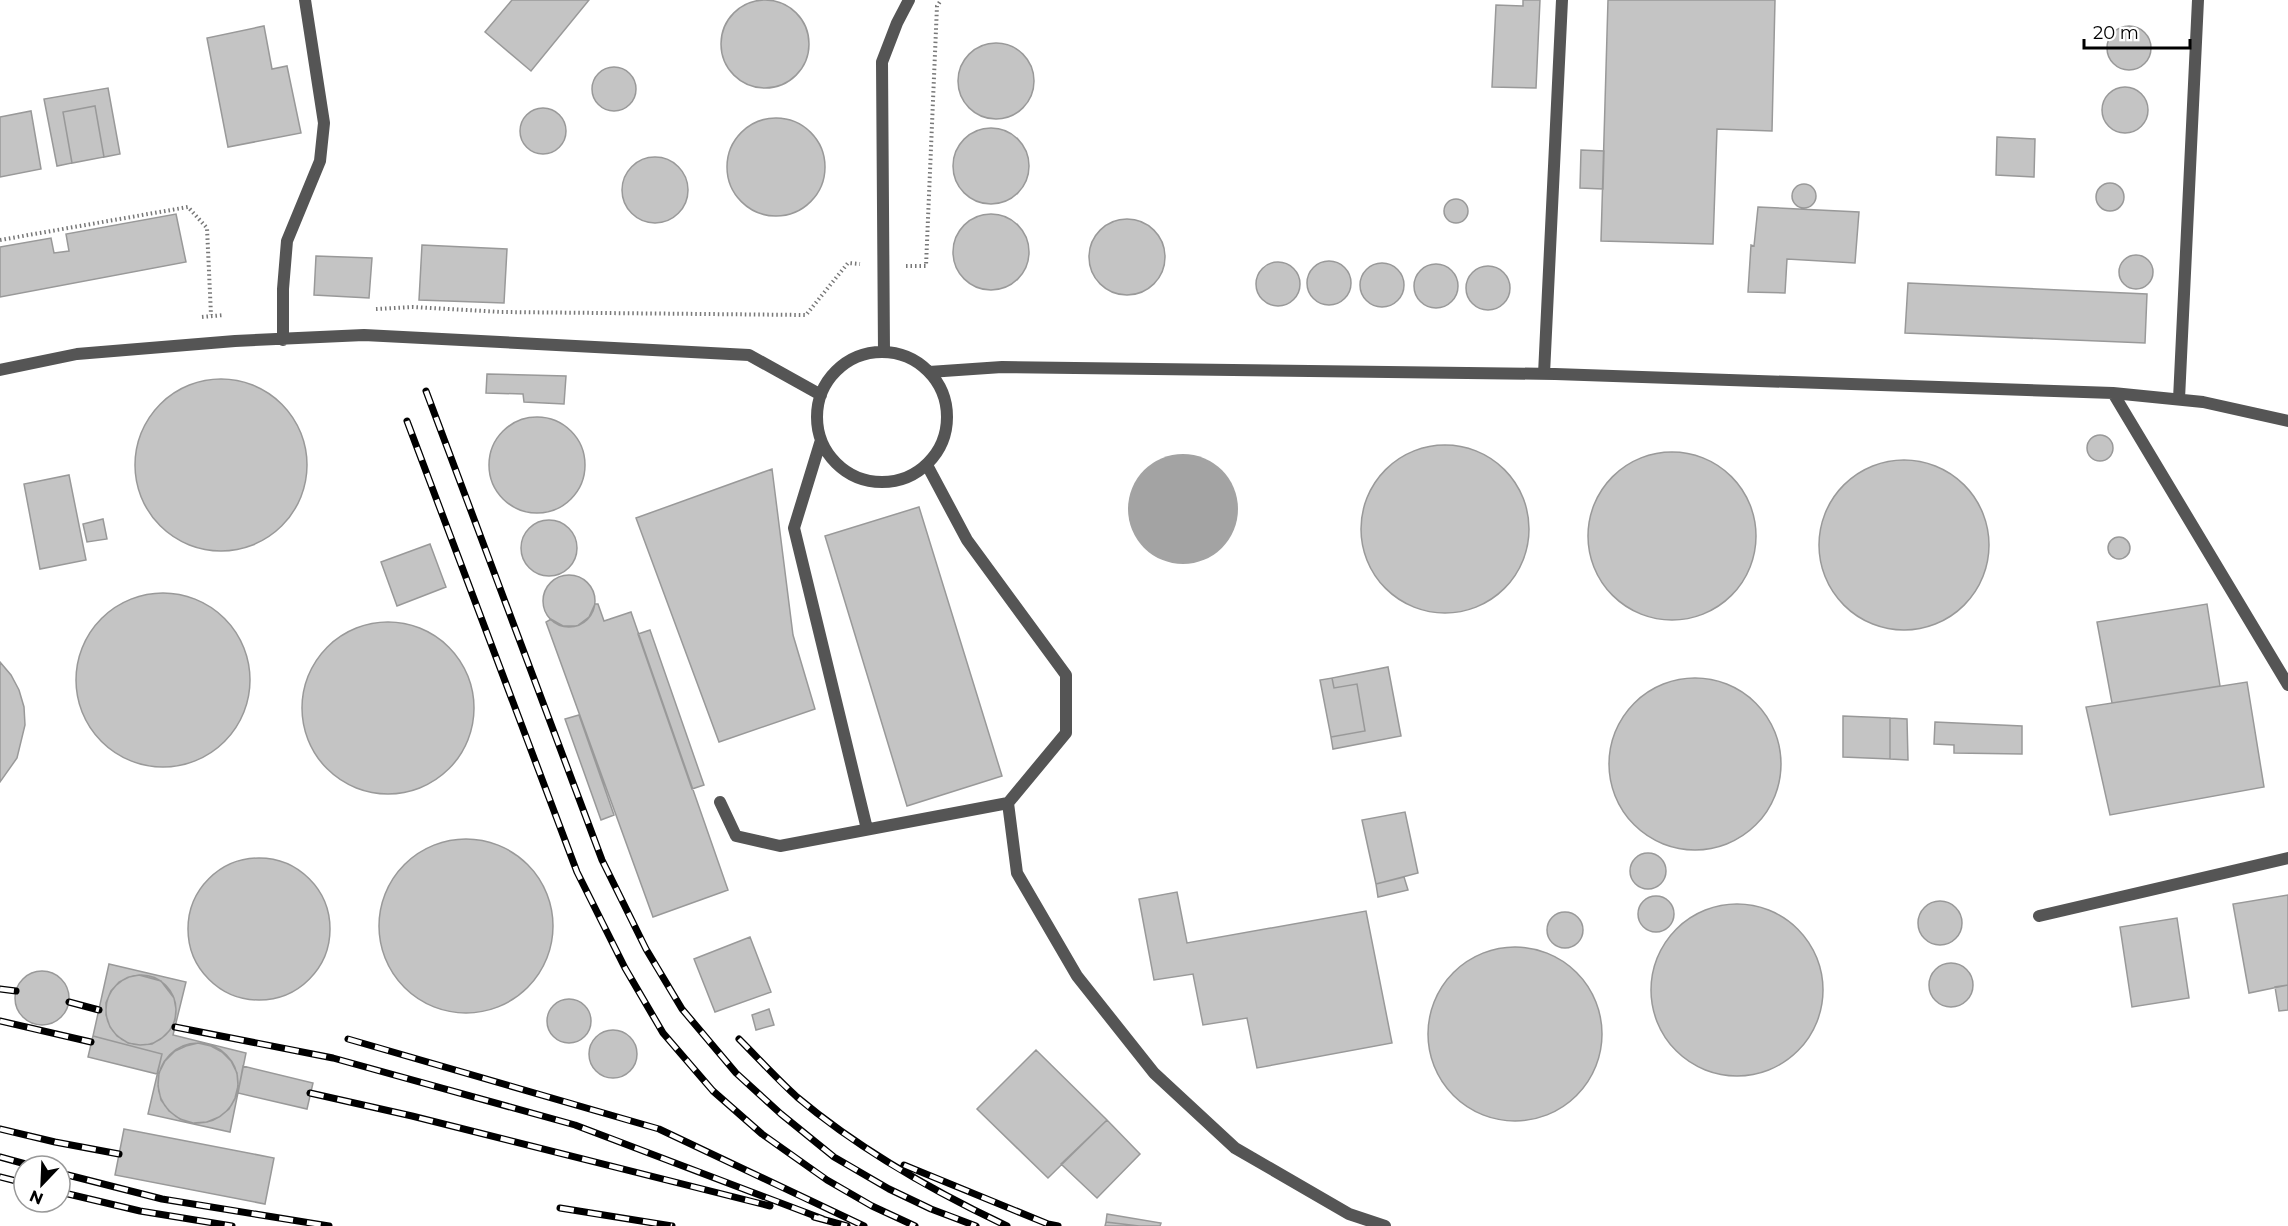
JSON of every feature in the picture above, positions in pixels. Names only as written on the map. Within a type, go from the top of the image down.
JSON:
[{"type":"lane","points":[[283,340],[283,289],[287,241],[320,161],[324,123],[305,0]]},
{"type":"lane","points":[[884,352],[882,62],[897,23],[909,0]]},
{"type":"lane","points":[[1544,374],[1562,0]]},
{"type":"lane","points":[[2179,399],[2198,0]]},
{"type":"lane","points":[[0,370],[77,354],[235,341],[364,335],[750,355],[821,395]]},
{"type":"lane","points":[[884,352],[901,355],[916,362],[929,372],[941,389],[947,409],[946,429],[939,449],[927,465],[909,477],[888,482],[867,481],[848,472],[832,458],[821,440],[817,418],[821,395],[830,377],[845,364],[863,355],[884,352]]},
{"type":"lane","points":[[929,372],[1002,367],[1544,374],[2114,393],[2179,399],[2233,408],[2288,421]]},
{"type":"lane","points":[[2114,393],[2288,685]]},
{"type":"lane","points":[[821,440],[794,528],[867,829]]},
{"type":"lane","points":[[720,802],[735,836],[780,846],[1008,803],[1066,733],[1066,675],[967,540],[927,465]]},
{"type":"lane","points":[[1008,803],[1017,873],[1077,976],[1154,1073],[1235,1148],[1349,1215],[1385,1226]]},
{"type":"lane","points":[[2039,916],[2288,858]]},
{"type":"path","points":[[365,309],[412,307],[501,312],[806,315],[848,263],[926,266],[937,6],[940,0]]},
{"type":"path","points":[[0,240],[188,207],[207,228],[211,315]]},
{"type":"path","points":[[200,317],[235,314]]},
{"type":"shaded area","points":[[1183,454],[1204,458],[1222,470],[1234,488],[1238,509],[1234,530],[1222,548],[1204,560],[1183,564],[1162,560],[1144,548],[1132,530],[1128,509],[1132,488],[1144,470],[1162,458]]},
{"type":"building","points":[[512,0],[589,0],[531,71],[485,32]]},
{"type":"building","points":[[765,0],[782,4],[796,13],[805,27],[809,44],[805,61],[796,75],[782,84],[765,88],[748,84],[734,75],[725,61],[721,44],[725,27],[734,13],[748,4]]},
{"type":"building","points":[[1523,0],[1540,0],[1536,88],[1492,87],[1496,5],[1523,6]]},
{"type":"building","points":[[1608,0],[1775,0],[1772,131],[1717,129],[1713,244],[1601,241]]},
{"type":"building","points":[[264,26],[272,69],[287,66],[301,133],[228,147],[207,38]]},
{"type":"building","points":[[2129,26],[2145,32],[2151,48],[2145,64],[2129,70],[2113,64],[2107,48],[2113,32]]},
{"type":"building","points":[[996,43],[1011,46],[1023,54],[1031,66],[1034,81],[1031,96],[1023,108],[1011,116],[996,119],[981,116],[969,108],[961,96],[958,81],[961,66],[969,54],[981,46]]},
{"type":"building","points":[[614,67],[623,68],[630,73],[635,80],[635,98],[630,105],[623,110],[614,111],[605,110],[598,105],[593,98],[592,89],[593,80],[598,73],[605,68]]},
{"type":"building","points":[[2125,87],[2141,94],[2148,110],[2141,126],[2125,133],[2109,126],[2102,110],[2109,94]]},
{"type":"building","points":[[108,88],[120,154],[104,157],[95,106],[63,112],[72,163],[57,166],[44,99]]},
{"type":"building","points":[[95,106],[104,157],[72,163],[63,112]]},
{"type":"building","points":[[543,108],[559,115],[566,131],[559,147],[543,154],[527,147],[520,131],[527,115]]},
{"type":"building","points":[[31,111],[41,169],[0,177],[0,117]]},
{"type":"building","points":[[776,118],[795,122],[810,133],[821,148],[825,167],[821,186],[810,201],[795,212],[776,216],[757,212],[742,201],[731,186],[727,167],[731,148],[742,133],[757,122]]},
{"type":"building","points":[[991,128],[1006,131],[1018,139],[1026,151],[1029,166],[1026,181],[1018,193],[1006,201],[991,204],[976,201],[964,193],[956,181],[953,166],[956,151],[964,139],[976,131]]},
{"type":"building","points":[[1997,137],[2035,139],[2034,177],[1996,175]]},
{"type":"building","points":[[1581,150],[1604,151],[1603,189],[1580,188]]},
{"type":"building","points":[[655,157],[668,160],[678,167],[685,177],[688,190],[685,203],[678,213],[668,220],[655,223],[642,220],[632,213],[625,203],[622,190],[625,177],[632,167],[642,160]]},
{"type":"building","points":[[2110,183],[2120,187],[2124,197],[2120,207],[2110,211],[2100,207],[2096,197],[2100,187]]},
{"type":"building","points":[[1804,184],[1809,185],[1815,191],[1815,201],[1809,207],[1804,208],[1799,207],[1793,201],[1792,196],[1793,191],[1799,185]]},
{"type":"building","points":[[1456,199],[1461,200],[1467,206],[1467,216],[1461,222],[1456,223],[1451,222],[1445,216],[1444,211],[1445,206],[1451,200]]},
{"type":"building","points":[[1758,207],[1859,212],[1855,263],[1787,259],[1785,293],[1748,292],[1751,245],[1754,246]]},
{"type":"building","points":[[176,214],[186,262],[0,297],[0,247],[51,238],[54,253],[69,251],[66,234]]},
{"type":"building","points":[[991,214],[1005,217],[1018,225],[1026,238],[1029,252],[1026,266],[1018,279],[1005,287],[991,290],[977,287],[964,279],[956,266],[953,252],[956,238],[964,225],[977,217]]},
{"type":"building","points":[[1127,219],[1142,222],[1154,230],[1162,242],[1165,257],[1162,272],[1154,284],[1142,292],[1127,295],[1112,292],[1100,284],[1092,272],[1089,257],[1092,242],[1100,230],[1112,222]]},
{"type":"building","points":[[422,245],[507,249],[504,303],[419,300]]},
{"type":"building","points":[[2136,255],[2148,260],[2153,272],[2148,284],[2136,289],[2124,284],[2119,272],[2124,260]]},
{"type":"building","points":[[316,256],[372,258],[369,298],[314,295]]},
{"type":"building","points":[[1329,261],[1338,262],[1345,267],[1350,274],[1350,292],[1345,299],[1338,304],[1329,305],[1320,304],[1313,299],[1308,292],[1307,283],[1308,274],[1313,267],[1320,262]]},
{"type":"building","points":[[1278,262],[1287,263],[1294,268],[1299,275],[1299,293],[1294,300],[1287,305],[1278,306],[1269,305],[1262,300],[1257,293],[1256,284],[1257,275],[1262,268],[1269,263]]},
{"type":"building","points":[[1382,263],[1391,264],[1398,269],[1403,276],[1403,294],[1398,301],[1391,306],[1382,307],[1373,306],[1366,301],[1361,294],[1360,285],[1361,276],[1366,269],[1373,264]]},
{"type":"building","points":[[1436,264],[1445,265],[1452,270],[1457,277],[1457,295],[1452,302],[1445,307],[1436,308],[1427,307],[1420,302],[1415,295],[1414,286],[1415,277],[1420,270],[1427,265]]},
{"type":"building","points":[[1488,266],[1497,267],[1504,272],[1509,279],[1509,297],[1504,304],[1497,309],[1488,310],[1479,309],[1472,304],[1467,297],[1466,288],[1467,279],[1472,272],[1479,267]]},
{"type":"building","points":[[1908,283],[2147,294],[2145,343],[1905,333]]},
{"type":"building","points":[[487,374],[566,376],[564,404],[524,402],[523,394],[486,393]]},
{"type":"building","points":[[221,379],[254,386],[269,394],[281,405],[292,417],[300,432],[307,465],[300,498],[292,513],[281,525],[269,536],[254,544],[221,551],[188,544],[173,536],[161,525],[150,513],[142,498],[135,465],[142,432],[150,417],[161,405],[173,394],[188,386]]},
{"type":"building","points":[[537,417],[556,420],[571,431],[582,446],[585,465],[582,484],[571,499],[556,510],[537,513],[518,510],[503,499],[492,484],[489,465],[492,446],[503,431],[518,420]]},
{"type":"building","points":[[2100,435],[2109,439],[2113,448],[2109,457],[2100,461],[2091,457],[2087,448],[2091,439]]},
{"type":"building","points":[[1445,445],[1461,446],[1477,451],[1505,469],[1523,497],[1528,513],[1528,545],[1523,561],[1505,589],[1477,607],[1461,612],[1445,613],[1429,612],[1413,607],[1385,589],[1367,561],[1362,545],[1361,529],[1362,513],[1367,497],[1385,469],[1413,451],[1429,446]]},
{"type":"building","points":[[1672,452],[1704,459],[1719,466],[1731,477],[1742,489],[1749,504],[1756,536],[1749,568],[1742,583],[1731,595],[1719,606],[1704,613],[1672,620],[1640,613],[1625,606],[1613,595],[1602,583],[1595,568],[1588,536],[1595,504],[1602,489],[1613,477],[1625,466],[1640,459]]},
{"type":"building","points":[[1904,460],[1921,461],[1937,466],[1964,485],[1983,512],[1988,528],[1988,562],[1983,578],[1964,605],[1937,624],[1921,629],[1904,630],[1887,629],[1871,624],[1844,605],[1825,578],[1820,562],[1819,545],[1820,528],[1825,512],[1844,485],[1871,466],[1887,461]]},
{"type":"building","points":[[772,469],[793,635],[815,709],[719,742],[636,518]]},
{"type":"building","points":[[69,475],[86,560],[40,569],[24,484]]},
{"type":"building","points":[[919,507],[1002,776],[907,806],[825,536]]},
{"type":"building","points":[[103,519],[107,539],[87,542],[83,524]]},
{"type":"building","points":[[544,520],[554,520],[569,528],[575,537],[577,548],[575,559],[569,568],[554,576],[544,576],[533,571],[526,564],[521,553],[521,543],[526,532],[533,525]]},
{"type":"building","points":[[2119,537],[2127,540],[2130,548],[2127,556],[2119,559],[2111,556],[2108,548],[2111,540]]},
{"type":"building","points":[[430,544],[446,587],[397,606],[381,562]]},
{"type":"building","points":[[569,575],[583,579],[591,587],[595,601],[591,615],[583,623],[569,627],[555,623],[547,615],[543,601],[547,587],[555,579]]},
{"type":"building","points":[[163,593],[196,600],[211,608],[224,619],[235,632],[243,647],[250,680],[243,713],[235,728],[224,741],[211,752],[196,760],[163,767],[130,760],[115,752],[102,741],[91,728],[83,713],[76,680],[83,647],[91,632],[102,619],[115,608],[130,600]]},
{"type":"building","points":[[595,604],[598,604],[604,621],[631,612],[728,890],[653,917],[546,622],[551,619],[563,626],[577,626],[589,617]]},
{"type":"building","points":[[2207,604],[2220,686],[2112,703],[2097,622]]},
{"type":"building","points":[[388,622],[421,629],[449,647],[467,675],[474,708],[467,741],[449,769],[421,787],[388,794],[355,787],[327,769],[309,741],[302,708],[309,675],[327,647],[355,629]]},
{"type":"building","points":[[650,630],[704,785],[692,789],[638,634]]},
{"type":"building","points":[[0,662],[11,675],[19,690],[24,707],[25,725],[17,758],[0,782]]},
{"type":"building","points":[[1388,667],[1401,736],[1333,749],[1331,737],[1365,731],[1357,684],[1334,688],[1332,678]]},
{"type":"building","points":[[1332,678],[1334,688],[1357,684],[1365,731],[1331,737],[1320,680]]},
{"type":"building","points":[[1695,678],[1728,685],[1743,692],[1756,703],[1767,716],[1774,731],[1781,764],[1774,797],[1767,812],[1756,825],[1743,836],[1728,843],[1695,850],[1662,843],[1647,836],[1634,825],[1623,812],[1616,797],[1609,764],[1616,731],[1623,716],[1634,703],[1647,692],[1662,685]]},
{"type":"building","points":[[2247,682],[2264,787],[2110,815],[2086,707]]},
{"type":"building","points":[[579,715],[614,815],[601,820],[565,719]]},
{"type":"building","points":[[1843,716],[1890,718],[1890,759],[1843,757]]},
{"type":"building","points":[[1890,718],[1907,719],[1908,760],[1890,759]]},
{"type":"building","points":[[1935,722],[2022,726],[2022,754],[1954,753],[1954,745],[1934,744]]},
{"type":"building","points":[[1405,812],[1418,873],[1376,884],[1362,820]]},
{"type":"building","points":[[466,839],[483,840],[499,845],[515,853],[528,864],[539,877],[547,893],[552,909],[552,943],[547,959],[539,975],[528,988],[515,999],[499,1007],[483,1012],[466,1013],[449,1012],[433,1007],[417,999],[404,988],[393,975],[385,959],[380,943],[379,926],[380,909],[385,893],[393,877],[404,864],[417,853],[433,845],[449,840]]},
{"type":"building","points":[[1648,853],[1661,858],[1666,871],[1661,884],[1648,889],[1635,884],[1630,871],[1635,858]]},
{"type":"building","points":[[259,858],[286,863],[309,879],[325,902],[330,929],[325,956],[309,979],[286,995],[259,1000],[232,995],[209,979],[193,956],[188,929],[193,902],[209,879],[232,863]]},
{"type":"building","points":[[1404,877],[1408,890],[1378,897],[1376,884]]},
{"type":"building","points":[[1177,892],[1187,943],[1366,911],[1392,1043],[1257,1068],[1247,1018],[1203,1025],[1193,974],[1154,980],[1139,899]]},
{"type":"building","points":[[2288,895],[2288,985],[2249,993],[2233,904]]},
{"type":"building","points":[[1656,896],[1668,902],[1674,914],[1668,926],[1656,932],[1644,926],[1638,914],[1644,902]]},
{"type":"building","points":[[1940,901],[1949,902],[1956,907],[1961,914],[1961,932],[1956,939],[1949,944],[1940,945],[1931,944],[1924,939],[1919,932],[1918,923],[1919,914],[1924,907],[1931,902]]},
{"type":"building","points":[[1737,904],[1770,911],[1798,929],[1816,957],[1823,990],[1816,1023],[1798,1051],[1770,1069],[1737,1076],[1704,1069],[1676,1051],[1658,1023],[1651,990],[1658,957],[1676,929],[1704,911]]},
{"type":"building","points":[[1565,912],[1578,917],[1583,930],[1578,943],[1565,948],[1552,943],[1547,930],[1552,917]]},
{"type":"building","points":[[2177,918],[2189,998],[2132,1007],[2120,927]]},
{"type":"building","points":[[750,937],[771,992],[715,1012],[694,959]]},
{"type":"building","points":[[1515,947],[1548,953],[1577,972],[1596,1001],[1602,1034],[1596,1067],[1577,1096],[1548,1115],[1515,1121],[1482,1115],[1453,1096],[1434,1067],[1428,1034],[1434,1001],[1453,972],[1482,953]]},
{"type":"building","points":[[1951,963],[1967,969],[1973,985],[1967,1001],[1951,1007],[1935,1001],[1929,985],[1935,969]]},
{"type":"building","points":[[109,964],[186,982],[173,1035],[246,1053],[230,1132],[148,1114],[162,1054],[93,1036]],"holes":[[[139,975],[161,981],[174,998],[175,1020],[170,1030],[152,1044],[128,1043],[117,1036],[110,1027],[106,1015],[106,1003],[111,991],[119,982]],[[198,1043],[211,1046],[231,1061],[237,1073],[238,1086],[229,1109],[219,1117],[207,1122],[193,1123],[180,1119],[169,1111],[161,1100],[158,1086],[159,1073],[165,1061],[175,1051]]]},
{"type":"building","points":[[42,971],[52,973],[61,979],[67,988],[69,998],[67,1008],[61,1017],[52,1023],[42,1025],[32,1023],[23,1017],[17,1008],[15,998],[17,988],[23,979],[32,973]]},
{"type":"building","points":[[141,975],[154,978],[166,985],[173,997],[176,1010],[173,1023],[166,1035],[154,1042],[141,1045],[128,1042],[116,1035],[109,1023],[106,1010],[109,997],[116,985],[128,978]]},
{"type":"building","points":[[2288,985],[2288,1010],[2279,1011],[2275,987]]},
{"type":"building","points":[[569,999],[584,1006],[591,1021],[584,1036],[569,1043],[554,1036],[547,1021],[554,1006]]},
{"type":"building","points":[[769,1009],[774,1025],[756,1030],[752,1015]]},
{"type":"building","points":[[608,1030],[618,1030],[630,1037],[637,1049],[637,1059],[630,1071],[618,1078],[608,1078],[593,1067],[589,1059],[589,1049],[600,1034]]},
{"type":"building","points":[[93,1036],[162,1054],[157,1074],[88,1057]]},
{"type":"building","points":[[198,1043],[213,1046],[226,1055],[235,1068],[238,1083],[235,1098],[226,1111],[213,1120],[198,1123],[183,1120],[170,1111],[161,1098],[158,1083],[161,1068],[170,1055],[183,1046]]},
{"type":"building","points":[[1036,1050],[1107,1120],[1048,1178],[977,1109]]},
{"type":"building","points":[[243,1066],[313,1083],[307,1109],[238,1093]]},
{"type":"building","points":[[1107,1120],[1140,1154],[1097,1198],[1061,1164]]},
{"type":"building","points":[[124,1129],[274,1158],[265,1204],[115,1175]]},
{"type":"building","points":[[1107,1214],[1161,1223],[1160,1226],[1139,1226],[1106,1222]]},
{"type":"building","points":[[1106,1222],[1139,1226],[1105,1226]]},
{"type":"railway","points":[[426,391],[602,860],[646,949],[682,1009],[736,1073],[781,1114],[834,1157],[889,1189],[931,1209],[976,1226]]},
{"type":"railway","points":[[407,421],[577,872],[625,968],[663,1033],[713,1091],[762,1134],[827,1180],[872,1206],[915,1226]]},
{"type":"railway","points":[[0,989],[16,991]]},
{"type":"railway","points":[[69,1002],[99,1010]]},
{"type":"railway","points":[[0,1021],[91,1042]]},
{"type":"railway","points":[[175,1027],[333,1058],[575,1125],[823,1219]]},
{"type":"railway","points":[[348,1039],[659,1129],[864,1226]]},
{"type":"railway","points":[[739,1039],[797,1097],[846,1135],[925,1184],[1007,1226]]},
{"type":"railway","points":[[310,1093],[412,1116],[770,1206]]},
{"type":"railway","points":[[0,1129],[119,1154]]},
{"type":"railway","points":[[0,1157],[12,1160]]},
{"type":"railway","points":[[904,1165],[1048,1224],[1058,1226]]},
{"type":"railway","points":[[72,1176],[162,1199],[329,1226]]},
{"type":"railway","points":[[0,1177],[12,1180]]},
{"type":"railway","points":[[72,1195],[140,1211],[232,1226]]},
{"type":"railway","points":[[560,1208],[672,1226]]},
{"type":"railway","points":[[814,1217],[847,1226]]}]
